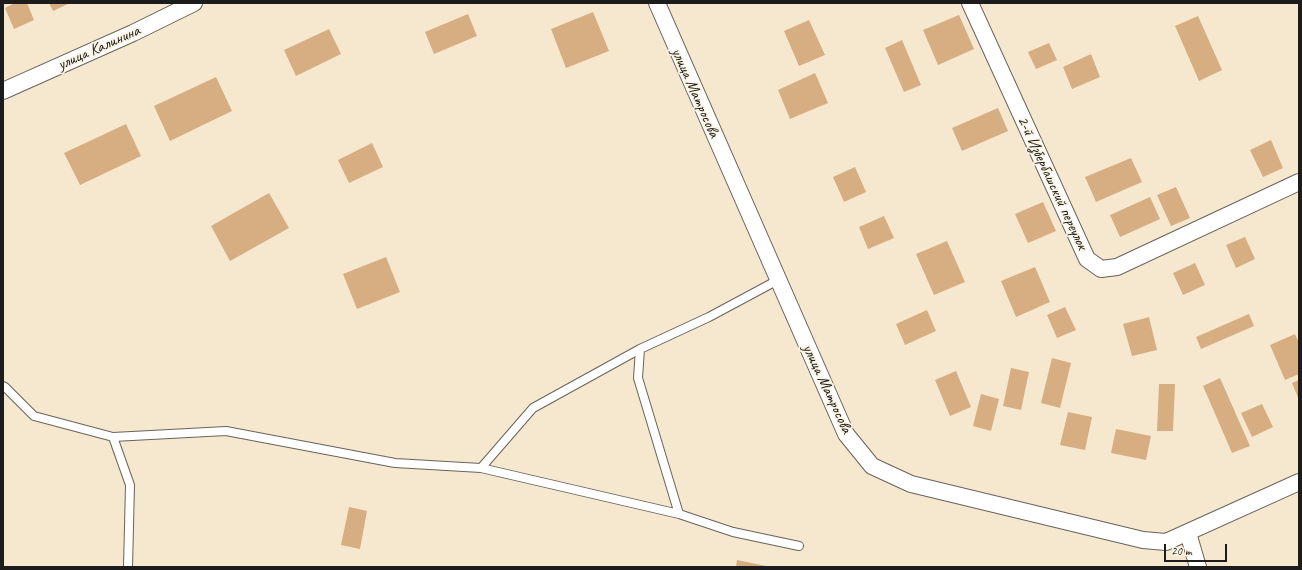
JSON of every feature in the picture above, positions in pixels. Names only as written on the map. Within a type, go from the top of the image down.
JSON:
[{"type":"street","name":"улица Калинина","points":[[3,91],[134,33],[194,3]]},
{"type":"street","name":"улица Матросова","points":[[657,3],[846,434],[872,466],[911,484],[1143,540],[1166,542],[1299,482]]},
{"type":"street","name":"2-й Избербашский переулок","points":[[970,3],[1087,259],[1101,268],[1117,267],[1299,182]]},
{"type":"street","points":[[1188,533],[1198,567]]},
{"type":"lane","points":[[481,468],[532,408],[640,349],[709,317],[778,280]]},
{"type":"lane","points":[[640,349],[638,378],[679,514]]},
{"type":"lane","points":[[3,386],[34,416],[114,437],[226,431],[396,463],[481,468],[679,514],[733,532],[799,546]]},
{"type":"lane","points":[[114,437],[130,485],[128,567]]},
{"type":"building","points":[[15,3],[27,3],[34,20],[14,29],[5,8]]},
{"type":"building","points":[[49,3],[70,3],[53,11]]},
{"type":"building","points":[[593,12],[609,51],[566,68],[551,29]]},
{"type":"building","points":[[468,14],[477,36],[434,54],[425,32]]},
{"type":"building","points":[[959,15],[974,49],[938,65],[923,30]]},
{"type":"building","points":[[1198,16],[1222,70],[1199,81],[1175,26]]},
{"type":"building","points":[[809,20],[825,55],[799,66],[784,31]]},
{"type":"building","points":[[329,29],[341,54],[296,76],[284,50]]},
{"type":"building","points":[[902,40],[921,85],[904,92],[885,48]]},
{"type":"building","points":[[1049,43],[1057,60],[1036,69],[1028,52]]},
{"type":"building","points":[[1091,54],[1100,77],[1072,89],[1063,67]]},
{"type":"building","points":[[815,73],[828,103],[790,119],[778,90]]},
{"type":"building","points":[[216,77],[232,111],[170,141],[154,106]]},
{"type":"building","points":[[998,108],[1008,131],[962,151],[952,128]]},
{"type":"building","points":[[126,124],[141,156],[80,185],[64,153]]},
{"type":"building","points":[[1271,140],[1283,168],[1263,177],[1250,150]]},
{"type":"building","points":[[372,143],[383,167],[349,183],[338,160]]},
{"type":"building","points":[[1131,158],[1142,182],[1096,202],[1085,177]]},
{"type":"building","points":[[855,167],[866,192],[844,202],[833,177]]},
{"type":"building","points":[[1176,187],[1190,218],[1171,226],[1157,195]]},
{"type":"building","points":[[269,193],[289,228],[230,261],[211,226]]},
{"type":"building","points":[[1150,197],[1160,219],[1120,237],[1110,215]]},
{"type":"building","points":[[1043,202],[1056,231],[1028,243],[1015,214]]},
{"type":"building","points":[[884,216],[894,238],[868,249],[859,227]]},
{"type":"building","points":[[1245,237],[1255,259],[1236,268],[1226,245]]},
{"type":"building","points":[[947,241],[965,282],[934,295],[916,254]]},
{"type":"building","points":[[386,257],[400,292],[357,309],[343,274]]},
{"type":"building","points":[[1195,263],[1205,285],[1183,295],[1173,273]]},
{"type":"building","points":[[1035,267],[1050,302],[1016,317],[1001,281]]},
{"type":"building","points":[[1065,307],[1076,330],[1057,338],[1047,315]]},
{"type":"building","points":[[927,310],[936,331],[905,345],[896,324]]},
{"type":"building","points":[[1249,314],[1254,326],[1201,349],[1196,337]]},
{"type":"building","points":[[1149,317],[1157,350],[1132,356],[1123,324]]},
{"type":"building","points":[[1295,334],[1299,343],[1299,374],[1285,380],[1270,345]]},
{"type":"building","points":[[1052,358],[1071,363],[1060,408],[1041,403]]},
{"type":"building","points":[[1011,368],[1029,372],[1021,410],[1003,406]]},
{"type":"building","points":[[956,371],[971,407],[950,416],[935,380]]},
{"type":"building","points":[[1220,378],[1250,446],[1232,453],[1203,386]]},
{"type":"building","points":[[1299,380],[1299,400],[1292,383]]},
{"type":"building","points":[[1159,384],[1175,384],[1173,431],[1157,431]]},
{"type":"building","points":[[981,394],[999,399],[991,431],[973,426]]},
{"type":"building","points":[[1262,404],[1273,427],[1252,437],[1241,413]]},
{"type":"building","points":[[1068,412],[1092,417],[1085,450],[1060,445]]},
{"type":"building","points":[[1116,429],[1151,436],[1146,460],[1111,453]]},
{"type":"building","points":[[349,507],[367,511],[360,549],[341,545]]},
{"type":"building","points":[[737,560],[766,566],[766,567],[736,567]]}]
